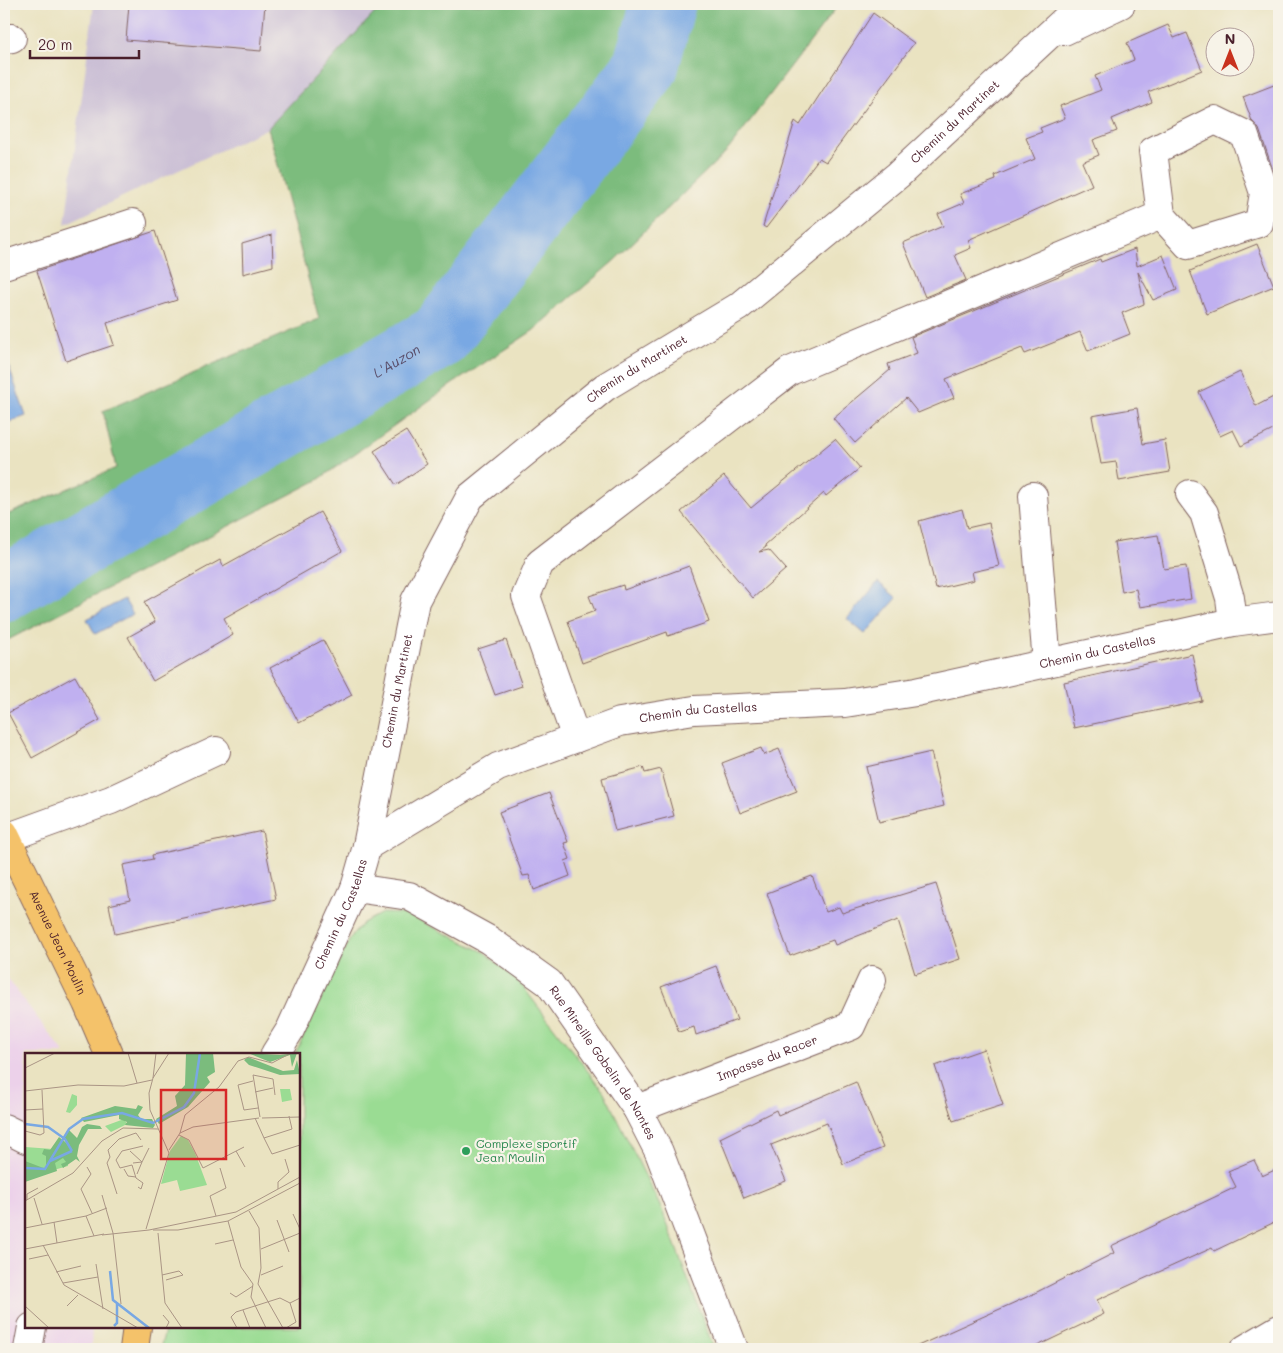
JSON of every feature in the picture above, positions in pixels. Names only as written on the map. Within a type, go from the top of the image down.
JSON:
[{"type":"main road","name":"Avenue Jean Moulin","points":[[5,836],[87,1003],[109,1053]]},
{"type":"main road","points":[[134,1349],[137,1328]]},
{"type":"street","name":"Chemin du Martinet","points":[[367,846],[415,601],[470,496],[605,387],[738,307],[898,175],[1082,4]]},
{"type":"street","points":[[1045,40],[1121,4]]},
{"type":"street","points":[[1215,120],[1244,134],[1264,193],[1259,223],[1188,245],[1161,215],[1153,151],[1215,120]]},
{"type":"street","points":[[576,738],[526,596],[540,563],[790,371],[1161,215]]},
{"type":"street","points":[[4,265],[133,223]]},
{"type":"street","points":[[1190,494],[1204,513],[1230,598],[1233,622]]},
{"type":"street","points":[[1033,496],[1047,663]]},
{"type":"street","name":"Chemin du Castellas","points":[[276,1053],[290,1030],[355,888],[367,846],[498,767],[620,722],[694,710],[845,703],[916,692],[1233,622],[1279,616]]},
{"type":"street","points":[[5,836],[111,800],[216,750]]},
{"type":"street","name":"Rue Mireille Gobelin de Nantes","points":[[355,888],[409,896],[490,940],[549,984],[637,1109],[659,1152],[734,1349]]},
{"type":"street","name":"Impasse du Racer","points":[[637,1109],[852,1026],[872,980]]},
{"type":"street","points":[[4,1128],[25,1138]]},
{"type":"street","points":[[28,1349],[32,1328]]},
{"type":"street","points":[[1245,1349],[1279,1329]]},
{"type":"shaded area","points":[[94,4],[383,4],[268,128],[65,224]]},
{"type":"shaded area","points":[[4,974],[64,1053],[25,1053],[25,1328],[92,1328],[91,1349],[4,1349]]},
{"type":"green space","points":[[383,4],[839,4],[728,150],[615,260],[534,330],[451,385],[318,480],[4,642],[4,516],[116,468],[103,411],[319,319],[268,128]]},
{"type":"green space","name":"Complexe sportif Jean Moulin","points":[[382,913],[406,914],[484,952],[519,982],[604,1092],[662,1210],[714,1349],[160,1349],[166,1328],[300,1328],[300,1053],[295,1053],[351,937],[363,923]]},
{"type":"water","points":[[6,359],[26,416],[4,424],[4,360]]},
{"type":"water","points":[[878,582],[897,598],[865,634],[847,619]]},
{"type":"water","points":[[124,599],[133,614],[95,634],[87,619]]},
{"type":"building","points":[[129,4],[265,4],[261,51],[126,40]]},
{"type":"building","points":[[873,13],[914,43],[826,162],[819,158],[766,228],[763,226],[795,121],[800,125]]},
{"type":"building","points":[[1168,25],[1174,38],[1187,33],[1202,70],[1148,92],[1152,102],[1112,119],[1117,131],[1093,140],[1099,155],[1082,162],[1092,185],[968,240],[971,248],[955,255],[966,280],[925,297],[903,243],[943,226],[938,214],[964,203],[960,194],[996,180],[995,176],[1035,159],[1026,138],[1042,132],[1040,128],[1065,118],[1060,106],[1101,90],[1095,76],[1134,60],[1127,43]]},
{"type":"building","points":[[1279,83],[1278,185],[1259,129],[1252,121],[1243,97]]},
{"type":"building","points":[[155,231],[177,300],[107,323],[114,345],[66,361],[37,271]]},
{"type":"building","points":[[272,235],[273,266],[243,274],[242,244]]},
{"type":"building","points":[[1257,244],[1274,286],[1207,314],[1190,271]]},
{"type":"building","points":[[1135,249],[1137,266],[1163,255],[1177,290],[1153,300],[1138,272],[1144,304],[1122,313],[1130,334],[1088,351],[1080,332],[1025,354],[1022,348],[946,379],[954,398],[918,413],[906,398],[855,443],[833,418],[890,370],[888,364],[917,353],[911,337],[1100,259],[1101,262]]},
{"type":"building","points":[[1240,372],[1256,406],[1279,394],[1279,427],[1241,446],[1233,430],[1220,436],[1199,392]]},
{"type":"building","points":[[1137,408],[1143,444],[1165,440],[1170,472],[1119,481],[1116,462],[1101,464],[1092,416]]},
{"type":"building","points":[[406,431],[427,464],[396,485],[374,451]]},
{"type":"building","points":[[835,439],[860,468],[826,496],[824,493],[759,552],[769,550],[786,569],[753,598],[681,512],[724,476],[751,508]]},
{"type":"building","points":[[962,509],[967,528],[989,523],[999,566],[972,572],[974,580],[936,589],[919,521]]},
{"type":"building","points":[[320,512],[342,551],[224,618],[233,635],[153,681],[128,637],[155,622],[144,602],[220,560],[223,566]]},
{"type":"building","points":[[1158,535],[1164,569],[1186,566],[1191,599],[1140,607],[1136,589],[1122,592],[1114,542]]},
{"type":"building","points":[[689,566],[709,622],[668,636],[667,632],[582,663],[568,621],[595,611],[589,596],[623,585],[624,590]]},
{"type":"building","points":[[323,640],[352,695],[299,723],[270,668]]},
{"type":"building","points":[[506,640],[522,686],[495,695],[478,649]]},
{"type":"building","points":[[1192,654],[1202,701],[1074,728],[1064,682]]},
{"type":"building","points":[[75,676],[100,720],[32,758],[8,713]]},
{"type":"building","points":[[761,748],[764,755],[779,749],[797,791],[740,813],[722,763]]},
{"type":"building","points":[[931,752],[944,806],[879,822],[866,767]]},
{"type":"building","points":[[643,767],[645,773],[661,769],[674,816],[615,831],[602,778]]},
{"type":"building","points":[[549,793],[568,842],[564,843],[570,859],[565,861],[570,876],[534,890],[529,875],[523,876],[499,812]]},
{"type":"building","points":[[262,831],[276,899],[115,934],[109,905],[130,900],[123,865],[153,859],[152,855]]},
{"type":"building","points":[[812,876],[826,912],[839,907],[842,913],[936,884],[960,959],[915,974],[898,920],[835,945],[833,940],[790,956],[767,893]]},
{"type":"building","points":[[716,966],[737,1020],[696,1035],[694,1027],[679,1032],[661,987]]},
{"type":"building","points":[[984,1049],[1003,1105],[953,1121],[935,1066]]},
{"type":"building","points":[[856,1082],[883,1148],[843,1164],[827,1123],[771,1145],[786,1181],[744,1198],[720,1138],[776,1110],[778,1115]]},
{"type":"building","points":[[1254,1160],[1262,1176],[1279,1168],[1279,1220],[1214,1251],[1212,1248],[1097,1300],[1104,1314],[1031,1349],[911,1349],[1029,1296],[1114,1253],[1111,1246],[1236,1187],[1228,1171]]},
{"type":"waterway","name":"L'Auzon","points":[[4,589],[440,336],[646,67],[663,4]]},
{"type":"place","name":"Complexe sportif Jean Moulin","points":[[466,1151]]}]
